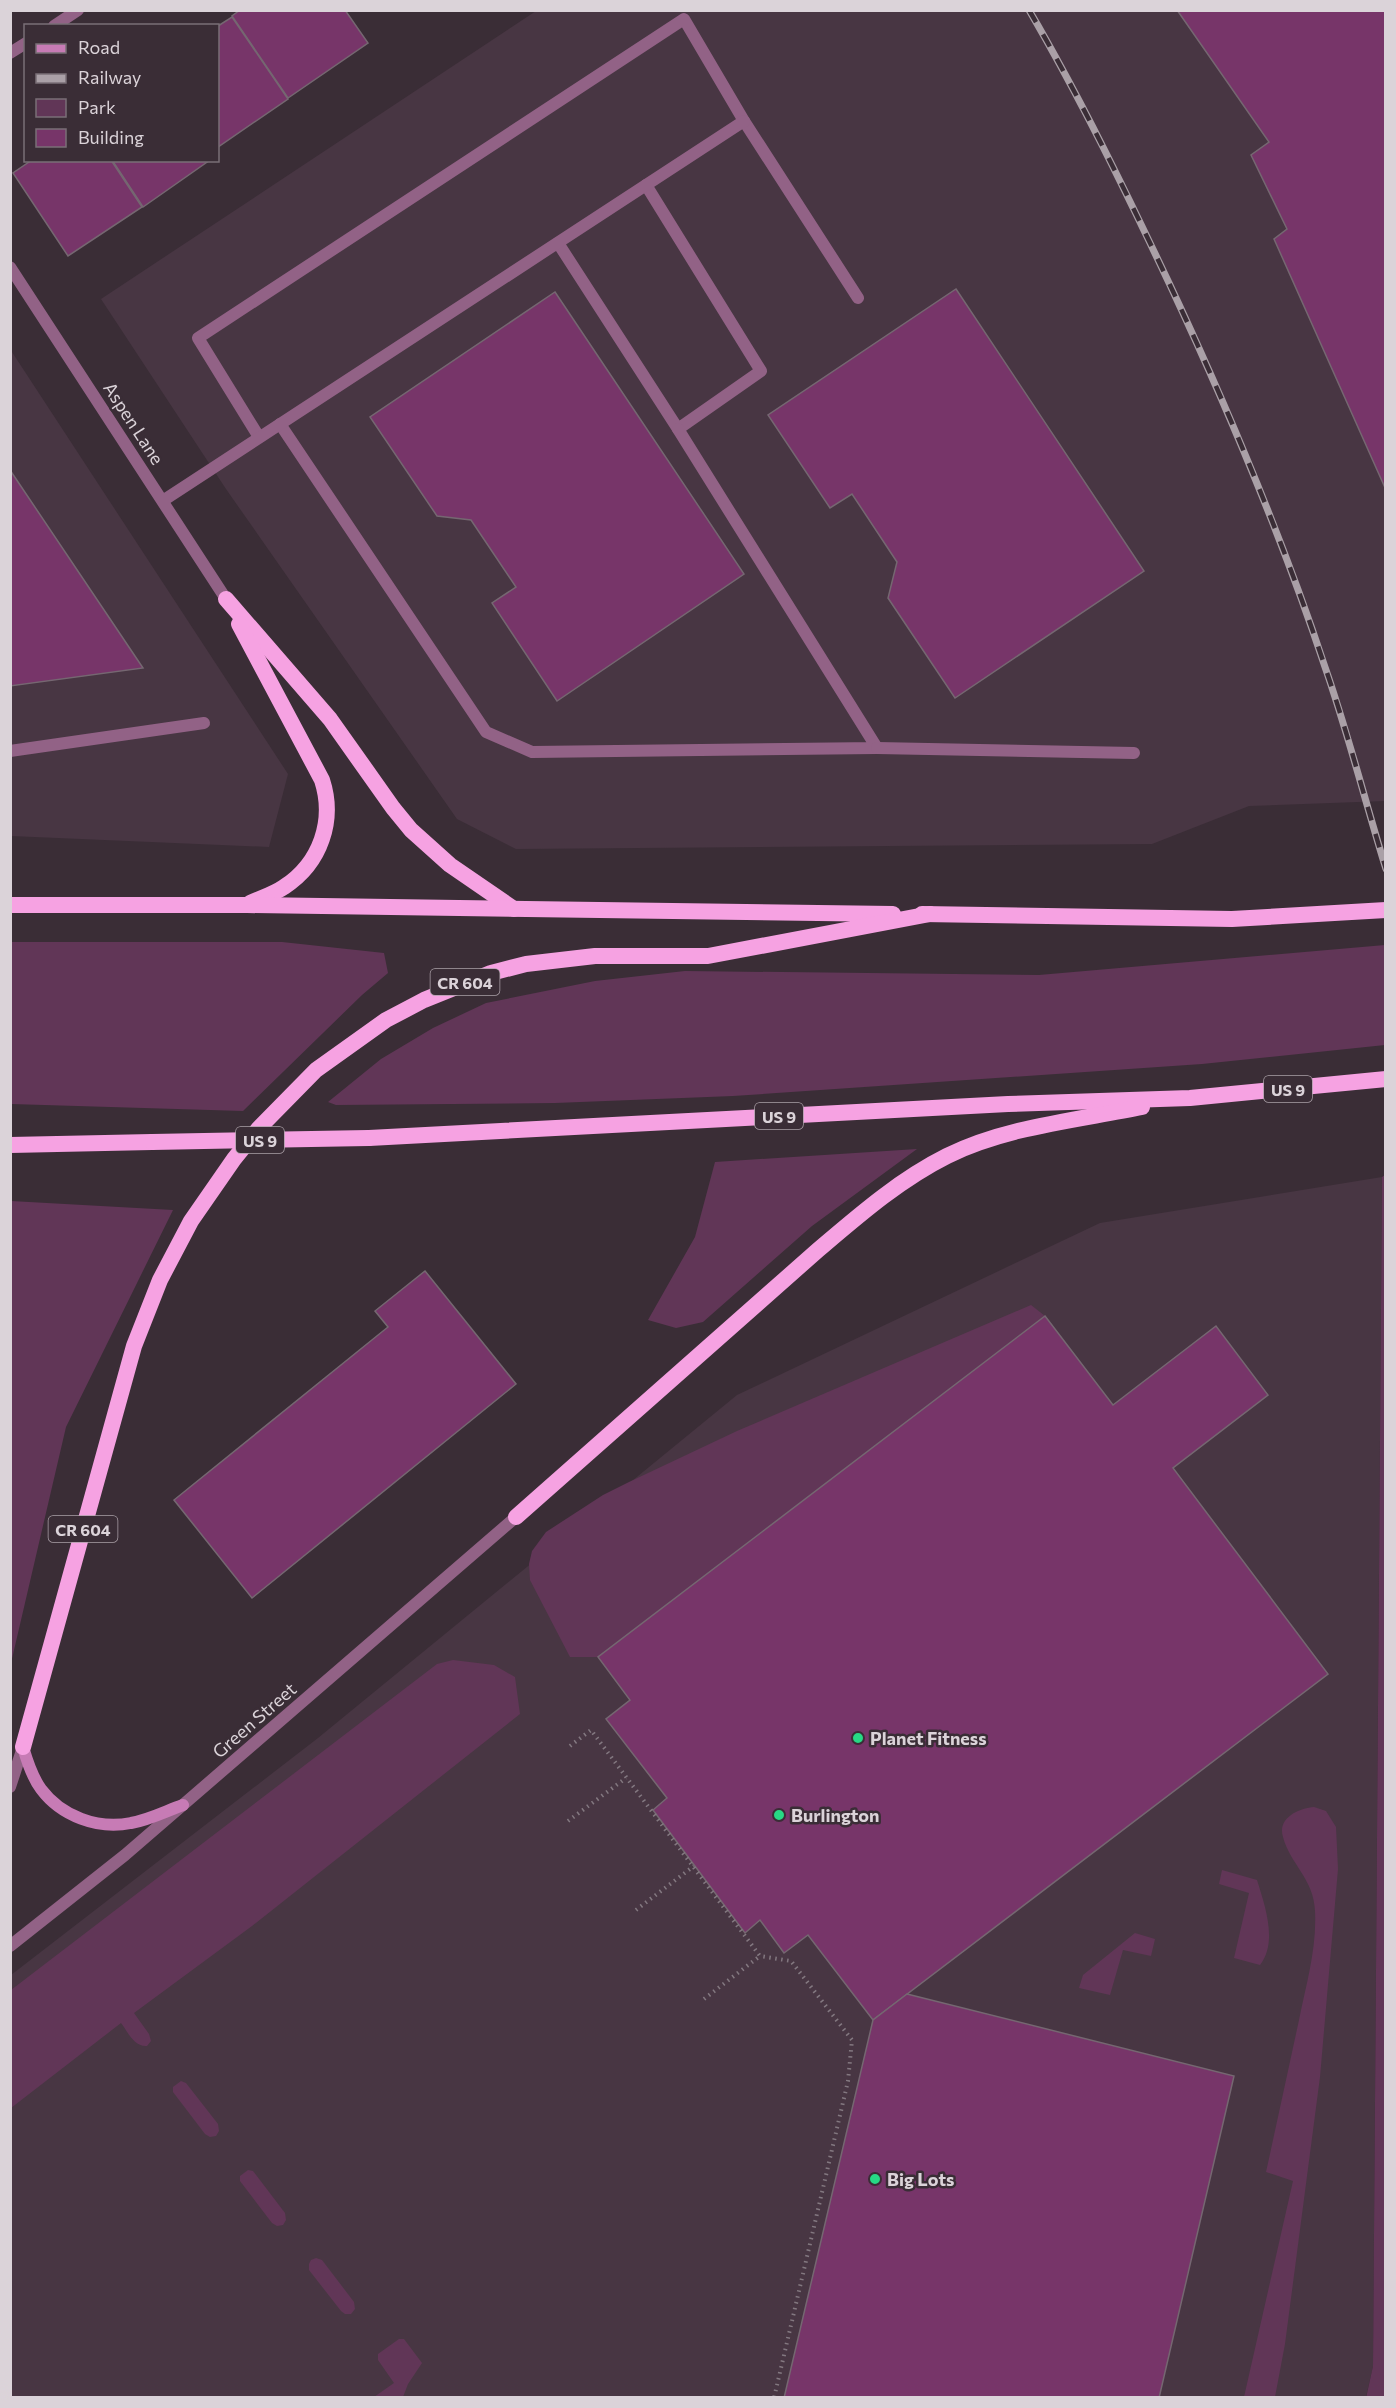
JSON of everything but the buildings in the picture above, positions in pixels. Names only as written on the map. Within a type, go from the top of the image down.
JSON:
[{"type":"highway","points":[[226,599],[322,780],[327,796],[326,828],[316,854],[285,886],[246,905]]},
{"type":"highway","points":[[226,599],[330,719],[411,830],[450,865],[514,909]]},
{"type":"highway","points":[[10,905],[246,905],[1233,919],[1386,910]]},
{"type":"highway","name":"CR 604","points":[[23,1747],[134,1346],[160,1280],[191,1221],[234,1159],[259,1128],[316,1070],[386,1020],[424,1000],[491,973],[547,961],[596,956],[708,956],[930,914]]},
{"type":"highway","name":"US 9","points":[[10,1145],[369,1138],[1008,1104],[1190,1098],[1386,1079]]},
{"type":"highway","points":[[516,1517],[866,1209],[910,1178],[946,1156],[977,1143],[1009,1134],[1190,1098]]},
{"type":"main road","points":[[23,1747],[39,1788],[64,1811],[81,1819],[130,1824],[183,1805]]},
{"type":"street","points":[[57,24],[78,10]]},
{"type":"street","points":[[259,437],[198,338],[684,19],[744,122],[858,298]]},
{"type":"street","points":[[10,52],[24,44]]},
{"type":"street","points":[[164,500],[744,122]]},
{"type":"street","points":[[646,185],[761,371],[678,429]]},
{"type":"street","points":[[558,243],[678,429],[877,748]]},
{"type":"street","name":"Aspen Lane","points":[[10,267],[164,500],[226,599]]},
{"type":"street","points":[[280,424],[486,732],[532,753],[877,748],[1134,753]]},
{"type":"street","points":[[10,751],[204,723]]},
{"type":"street","name":"Green Street","points":[[10,1946],[125,1855],[516,1517]]},
{"type":"street","name":"CR 604","points":[[10,1787],[23,1747]]},
{"type":"path","points":[[570,1746],[591,1730],[760,1956],[791,1961],[852,2040],[848,2081],[774,2397]]},
{"type":"path","points":[[568,1821],[626,1778]]},
{"type":"path","points":[[636,1910],[694,1866]]},
{"type":"path","points":[[704,1999],[760,1956]]},
{"type":"shaded area","points":[[536,11],[1385,11],[1385,801],[1249,806],[1152,844],[516,849],[457,819],[226,489],[101,299]]},
{"type":"shaded area","points":[[10,349],[288,774],[269,847],[11,836]]},
{"type":"shaded area","points":[[1382,1177],[1373,2366],[1366,2397],[11,2398],[11,1975],[318,1738],[737,1395],[1100,1223]]},
{"type":"green space","points":[[11,942],[282,942],[384,953],[388,973],[362,995],[243,1111],[11,1104]]},
{"type":"green space","points":[[1385,945],[1385,1045],[1202,1064],[733,1096],[555,1103],[336,1105],[328,1102],[381,1059],[433,1028],[486,1003],[595,981],[685,971],[1039,975]]},
{"type":"green space","points":[[917,1149],[812,1226],[703,1322],[676,1328],[648,1320],[695,1237],[715,1162]]},
{"type":"green space","points":[[1385,1175],[1386,2397],[1366,2398],[1373,2366],[1382,1177]]},
{"type":"green space","points":[[11,1201],[173,1210],[66,1427],[11,1663]]},
{"type":"green space","points":[[1031,1305],[1045,1316],[598,1657],[570,1657],[530,1580],[529,1564],[532,1551],[546,1532],[603,1495],[737,1431]]},
{"type":"green space","points":[[453,1660],[494,1665],[515,1677],[520,1714],[252,1926],[134,2013],[149,2034],[151,2041],[147,2046],[135,2042],[121,2023],[11,2108],[11,1990],[437,1664]]},
{"type":"green space","points":[[1314,1807],[1326,1811],[1336,1827],[1338,1869],[1320,2077],[1285,2344],[1275,2397],[1244,2397],[1293,2181],[1266,2172],[1308,1980],[1315,1925],[1314,1900],[1311,1890],[1286,1847],[1282,1830],[1286,1819],[1291,1815],[1302,1809]]},
{"type":"green space","points":[[1222,1870],[1257,1880],[1266,1912],[1269,1935],[1265,1956],[1260,1965],[1234,1958],[1249,1893],[1219,1884]]},
{"type":"green space","points":[[1135,1933],[1155,1939],[1151,1956],[1123,1950],[1110,1995],[1079,1988],[1083,1975]]},
{"type":"green space","points":[[181,2081],[186,2083],[218,2124],[219,2131],[216,2136],[210,2137],[205,2134],[173,2092],[173,2087]]},
{"type":"green space","points":[[248,2170],[253,2171],[285,2213],[286,2220],[283,2225],[277,2226],[272,2223],[240,2181],[240,2176]]},
{"type":"green space","points":[[316,2258],[322,2260],[354,2302],[355,2309],[351,2314],[341,2311],[309,2270],[311,2260]]},
{"type":"green space","points":[[399,2339],[404,2339],[422,2363],[408,2384],[403,2397],[374,2397],[394,2383],[378,2360],[378,2354]]},
{"type":"railway","points":[[1029,10],[1085,112],[1137,215],[1192,332],[1253,474],[1291,570],[1333,692],[1386,869]]},
{"type":"place","name":"Planet Fitness","points":[[858,1738]]},
{"type":"place","name":"Burlington","points":[[779,1815]]},
{"type":"place","name":"Big Lots","points":[[875,2179]]}]
